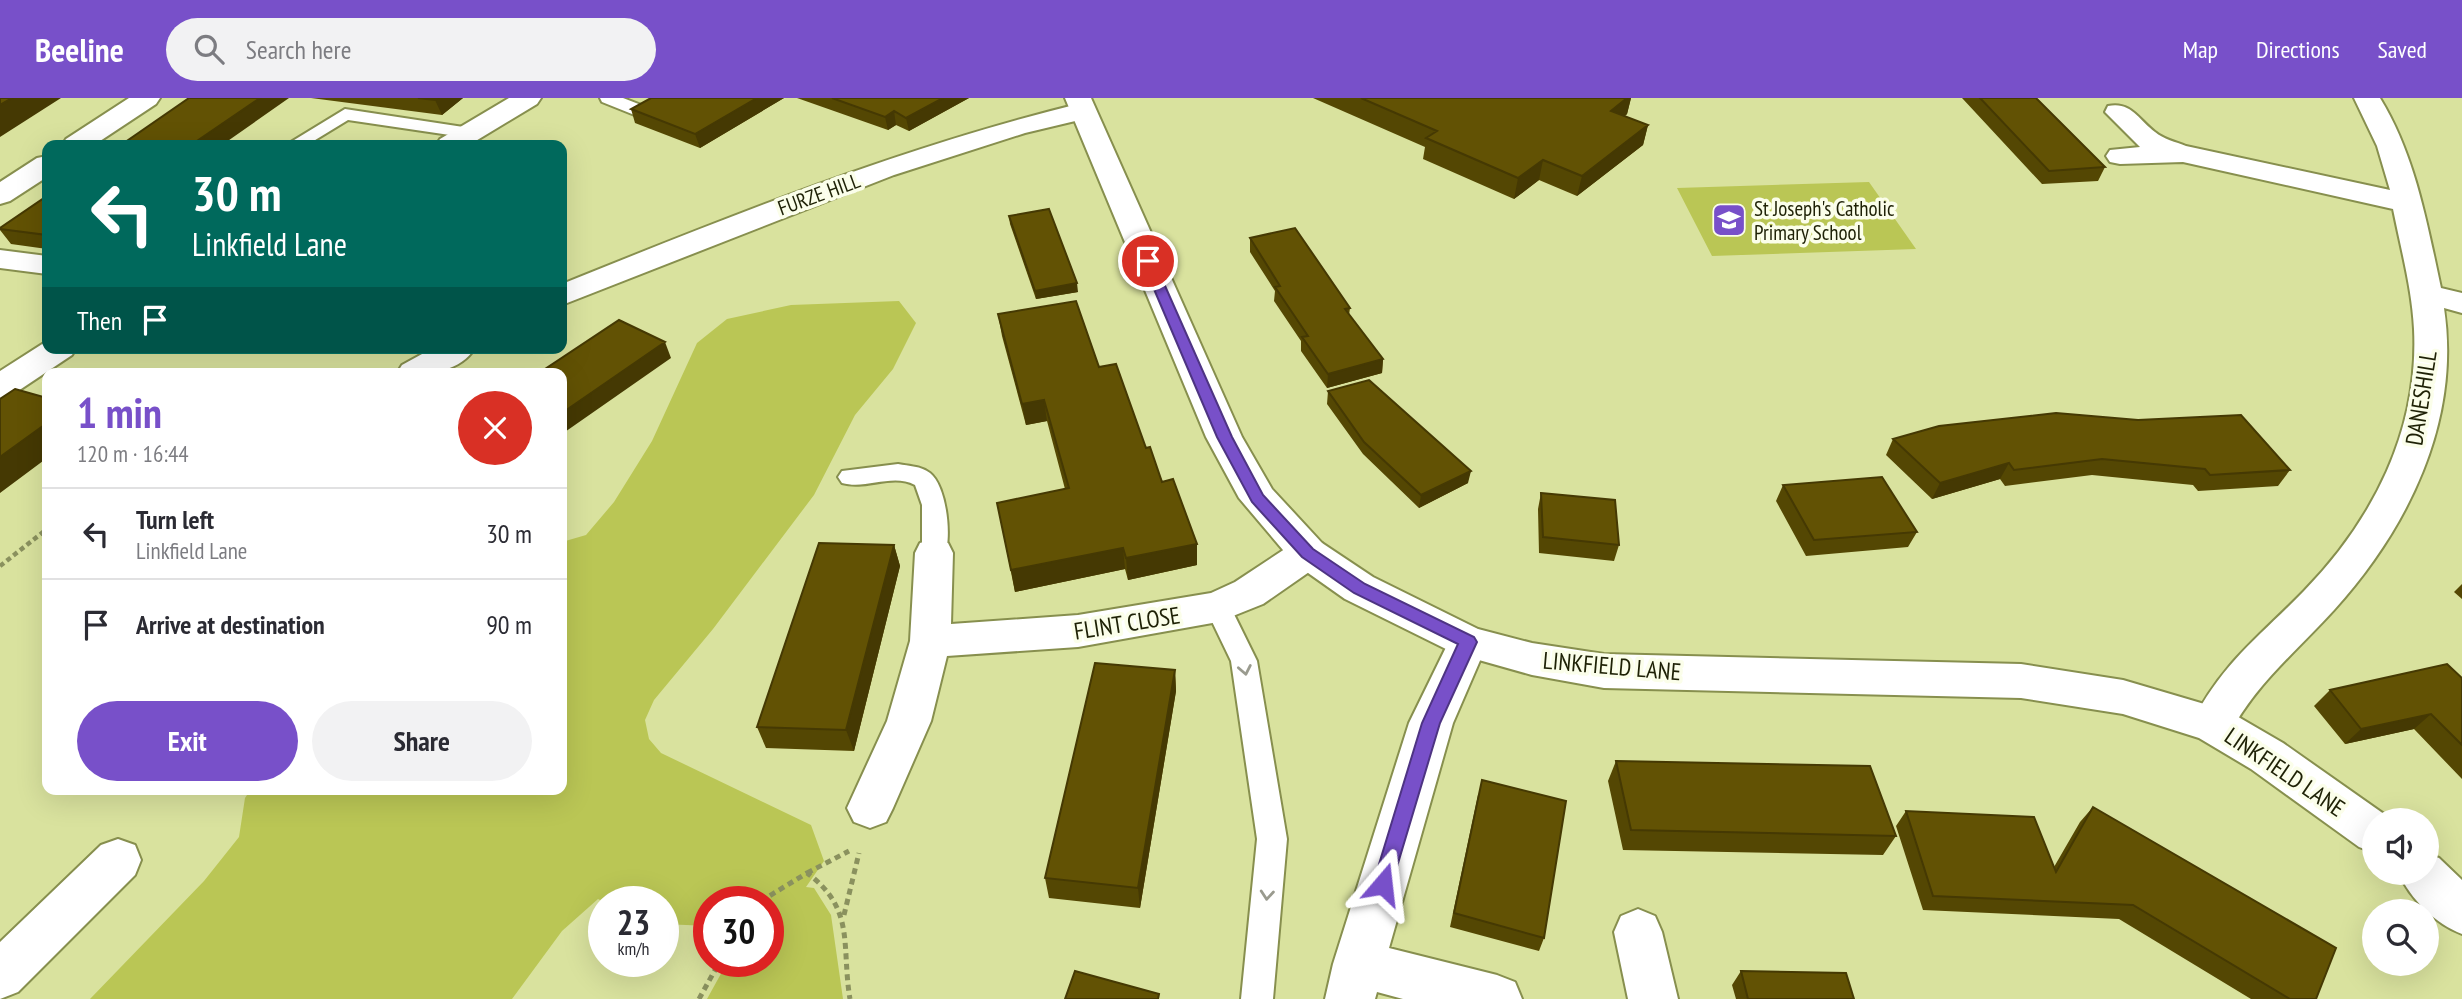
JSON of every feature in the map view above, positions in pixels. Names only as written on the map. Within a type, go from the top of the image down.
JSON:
[{"type":"street","points":[[84,140],[147,98]]},
{"type":"street","points":[[460,139],[528,98]]},
{"type":"street","name":"DANESHILL","points":[[2213,724],[2221,705],[2243,677],[2333,584],[2395,500],[2416,446],[2426,394],[2431,342],[2426,294],[2391,141],[2367,98]]},
{"type":"street","name":"FURZE HILL","points":[[567,293],[799,200],[1043,120],[1080,104]]},
{"type":"street","name":"LINKFIELD LANE","points":[[1080,104],[1224,437],[1258,498],[1308,553],[1359,588],[1468,642],[1532,659],[1604,671],[2021,681],[2123,697],[2213,724],[2267,756],[2362,824]]},
{"type":"street","points":[[2118,112],[2147,141],[2183,154],[2407,203]]},
{"type":"street","points":[[2120,156],[2183,154]]},
{"type":"street","points":[[0,195],[42,167]]},
{"type":"street","points":[[0,259],[42,264]]},
{"type":"street","points":[[2426,294],[2462,303]]},
{"type":"street","points":[[0,387],[51,354]]},
{"type":"street","points":[[423,368],[448,354]]},
{"type":"street","points":[[870,808],[909,721],[930,641],[934,552]]},
{"type":"street","name":"FLINT CLOSE","points":[[930,641],[1078,631],[1218,607],[1249,593],[1308,553]]},
{"type":"street","points":[[1468,642],[1431,723],[1354,982],[1497,999]]},
{"type":"street","points":[[0,975],[118,860]]},
{"type":"street","points":[[2434,885],[2462,912]]},
{"type":"street","points":[[1638,932],[1653,999]]},
{"type":"lane","points":[[610,98],[643,112]]},
{"type":"lane","points":[[303,140],[345,114],[460,139]]},
{"type":"lane","points":[[850,477],[900,471],[911,472],[924,478],[932,493],[935,519],[934,552]]},
{"type":"lane","points":[[1218,607],[1244,661],[1272,839],[1257,999]]},
{"type":"path","points":[[0,566],[42,533]]},
{"type":"path","points":[[784,887],[861,844],[844,915],[845,979],[850,999]]},
{"type":"path","points":[[807,873],[824,884],[844,915]]},
{"type":"path","points":[[699,999],[711,977]]},
{"type":"green space","points":[[1869,182],[1916,249],[1712,256],[1677,188]]},
{"type":"green space","points":[[899,301],[916,323],[893,369],[855,415],[814,495],[713,629],[654,700],[645,720],[649,739],[661,753],[811,825],[824,861],[806,887],[814,888],[831,915],[843,999],[707,999],[719,977],[784,977],[784,886],[693,886],[693,925],[679,925],[679,886],[588,886],[588,908],[562,931],[512,999],[90,999],[204,881],[239,837],[247,795],[567,795],[567,541],[586,535],[614,502],[652,441],[697,343],[727,319],[791,305]]},
{"type":"building","points":[[0,98],[12,98],[0,105]]},
{"type":"building","points":[[189,98],[260,98],[198,140],[128,140]]},
{"type":"building","points":[[651,98],[757,98],[695,134],[631,109]]},
{"type":"building","points":[[832,98],[943,98],[906,118],[894,111],[885,117]]},
{"type":"building","points":[[1361,98],[1627,98],[1611,111],[1648,125],[1582,176],[1543,160],[1518,178],[1426,138],[1437,131]]},
{"type":"building","points":[[1980,98],[2036,98],[2105,167],[2049,171]]},
{"type":"building","points":[[42,199],[42,234],[0,228]]},
{"type":"building","points":[[1049,209],[1077,283],[1035,291],[1009,216]]},
{"type":"building","points":[[1295,228],[1350,308],[1345,309],[1383,359],[1328,374],[1302,337],[1308,336],[1275,287],[1280,286],[1250,238]]},
{"type":"building","points":[[1076,301],[1099,367],[1116,364],[1146,448],[1150,447],[1162,482],[1173,479],[1197,544],[1126,558],[1123,548],[1011,570],[997,503],[1069,488],[1044,400],[1022,404],[998,314]]},
{"type":"building","points":[[619,320],[665,342],[567,410],[567,368],[547,368]]},
{"type":"building","points":[[1369,380],[1471,471],[1421,495],[1364,442],[1328,391]]},
{"type":"building","points":[[15,389],[42,397],[42,427],[0,457],[0,399]]},
{"type":"building","points":[[2056,413],[2138,420],[2241,415],[2290,470],[2210,475],[2205,469],[2102,459],[2014,470],[2009,463],[1940,483],[1893,439],[1939,426]]},
{"type":"building","points":[[1882,477],[1917,532],[1814,540],[1783,485]]},
{"type":"building","points":[[1541,493],[1615,500],[1619,545],[1543,537]]},
{"type":"building","points":[[819,543],[894,545],[846,730],[757,727]]},
{"type":"building","points":[[1095,663],[1175,670],[1138,888],[1045,878]]},
{"type":"building","points":[[2447,664],[2462,678],[2462,745],[2431,714],[2361,729],[2330,690]]},
{"type":"building","points":[[1616,761],[1870,766],[1896,836],[1631,830]]},
{"type":"building","points":[[1482,780],[1566,801],[1544,938],[1454,913]]},
{"type":"building","points":[[2093,807],[2336,948],[2316,999],[2290,999],[2133,905],[1933,896],[1906,811],[2034,817],[2056,872]]},
{"type":"building","points":[[1075,971],[1159,994],[1158,999],[1065,999]]},
{"type":"building","points":[[1741,971],[1846,973],[1854,999],[1748,999]]},
{"type":"place","name":"St Joseph's Catholic Primary School","points":[[1729,220]]},
{"type":"route","points":[[1148,261],[1224,437],[1258,498],[1308,553],[1359,588],[1468,642],[1431,723],[1383,884]]}]
